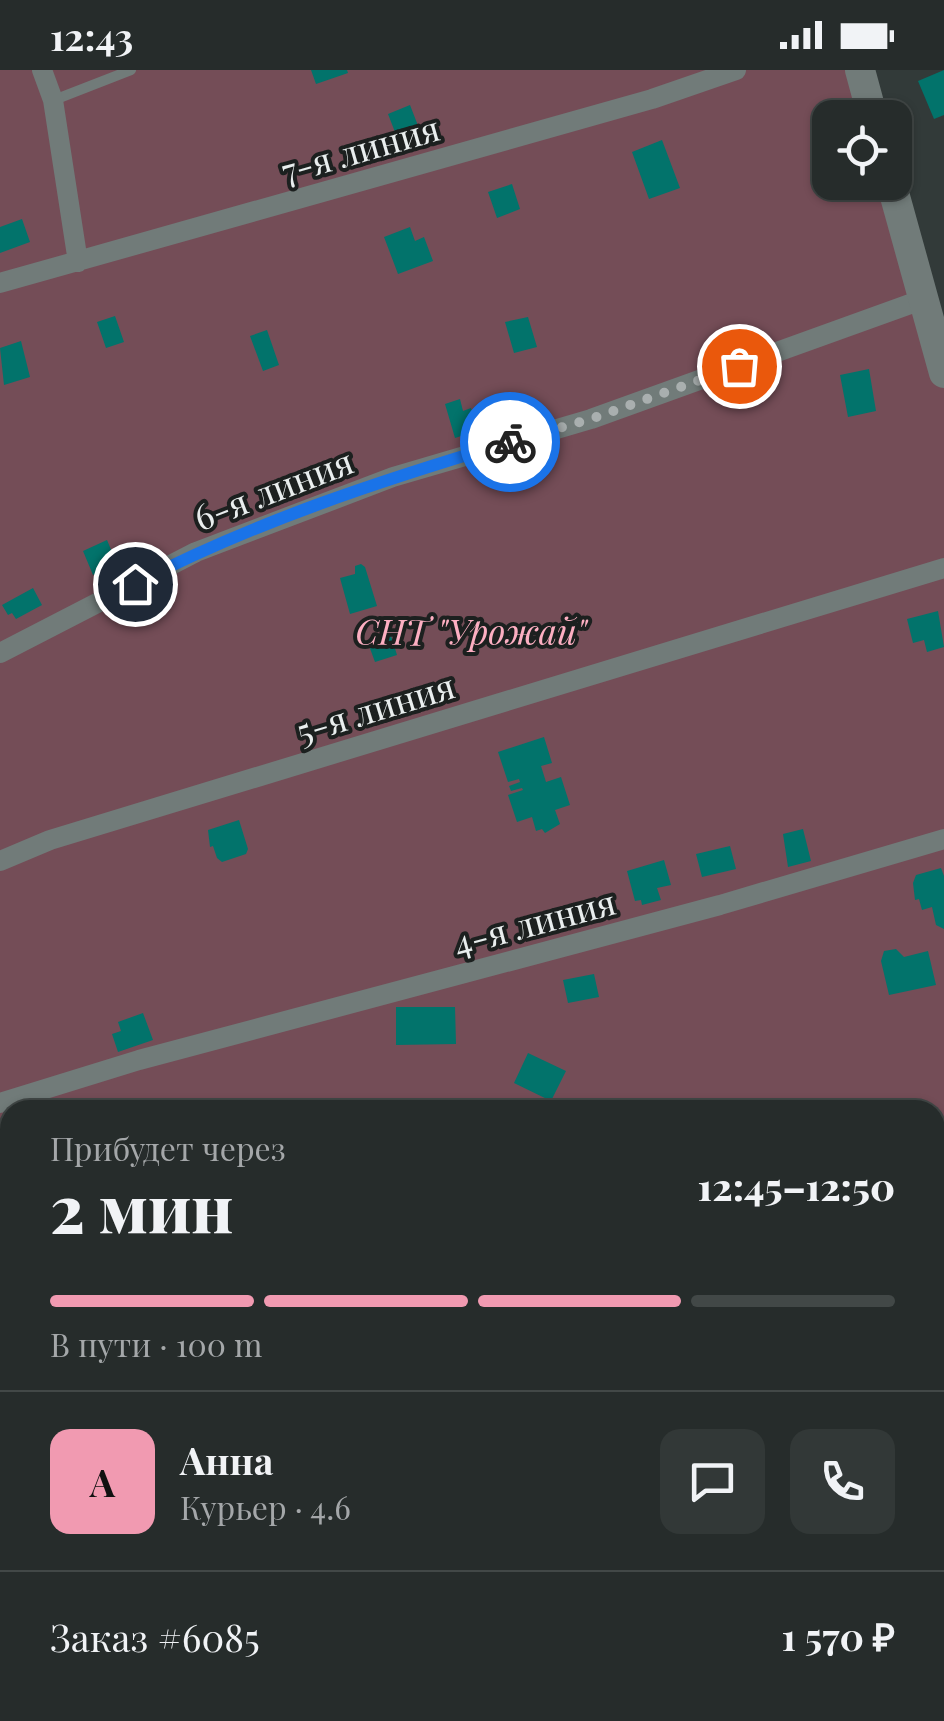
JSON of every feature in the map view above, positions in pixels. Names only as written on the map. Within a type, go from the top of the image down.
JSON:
[{"type":"street","points":[[42,70],[53,100],[78,262]]},
{"type":"street","name":"7-я линия","points":[[0,284],[652,99],[736,70]]},
{"type":"street","points":[[860,70],[868,100]]},
{"type":"street","points":[[896,200],[944,372]]},
{"type":"street","name":"6-я линия","points":[[0,653],[214,545],[393,477],[591,419],[924,299]]},
{"type":"street","name":"5-я линия","points":[[0,862],[50,840],[944,568]]},
{"type":"street","name":"4-я линия","points":[[10,1100],[139,1060],[720,905],[944,839]]},
{"type":"lane","points":[[53,100],[130,70]]},
{"type":"green space","name":"СНТ \"Урожай\"","points":[[0,70],[860,70],[868,100],[812,100],[812,200],[896,200],[944,373],[944,1100],[0,1100]]},
{"type":"building","points":[[311,70],[347,70],[348,73],[316,84]]},
{"type":"building","points":[[944,70],[944,115],[934,119],[918,81]]},
{"type":"building","points":[[410,105],[422,136],[400,145],[388,114]]},
{"type":"building","points":[[662,140],[680,188],[649,199],[632,152]]},
{"type":"building","points":[[512,184],[520,209],[497,218],[488,192]]},
{"type":"building","points":[[22,219],[30,242],[0,253],[0,227]]},
{"type":"building","points":[[410,227],[415,241],[424,237],[433,261],[398,274],[384,237]]},
{"type":"building","points":[[115,316],[124,342],[106,348],[97,322]]},
{"type":"building","points":[[528,317],[537,347],[514,353],[505,322]]},
{"type":"building","points":[[267,330],[279,365],[263,371],[250,336]]},
{"type":"building","points":[[21,341],[30,377],[4,385],[0,348]]},
{"type":"building","points":[[869,369],[876,411],[848,417],[840,375]]},
{"type":"building","points":[[460,399],[463,411],[471,408],[477,431],[455,438],[445,404]]},
{"type":"building","points":[[107,540],[117,564],[93,575],[83,551]]},
{"type":"building","points":[[361,564],[377,606],[350,614],[340,578],[355,574],[355,566]]},
{"type":"building","points":[[33,588],[42,605],[16,619],[12,613],[8,615],[2,605]]},
{"type":"building","points":[[938,611],[944,647],[927,652],[924,640],[913,643],[907,619]]},
{"type":"building","points":[[391,636],[397,655],[375,662],[368,643]]},
{"type":"building","points":[[544,737],[552,763],[541,766],[546,782],[561,777],[570,805],[555,810],[560,824],[545,833],[542,829],[536,831],[532,817],[517,822],[508,795],[523,790],[511,791],[509,786],[520,782],[519,779],[508,782],[498,752]]},
{"type":"building","points":[[239,820],[246,854],[222,862],[210,847],[208,830]]},
{"type":"building","points":[[803,829],[811,861],[788,867],[783,834]]},
{"type":"building","points":[[730,846],[736,869],[702,877],[696,854]]},
{"type":"building","points":[[664,860],[671,885],[657,888],[661,900],[642,905],[641,900],[635,901],[627,871]]},
{"type":"building","points":[[941,868],[944,929],[936,925],[932,907],[922,910],[919,899],[915,900],[913,883],[916,875]]},
{"type":"building","points":[[896,949],[904,957],[928,951],[936,985],[889,995],[881,961],[884,951]]},
{"type":"building","points":[[594,974],[599,997],[568,1003],[563,980]]},
{"type":"building","points":[[396,1007],[455,1007],[456,1044],[396,1045]]},
{"type":"building","points":[[143,1013],[153,1040],[118,1052],[112,1034],[121,1031],[118,1022]]},
{"type":"building","points":[[528,1053],[566,1071],[552,1100],[514,1083]]},
{"type":"way so far","points":[[510,442],[591,419],[739,366]]},
{"type":"route","points":[[135,584],[196,552],[393,477],[510,442]]}]
